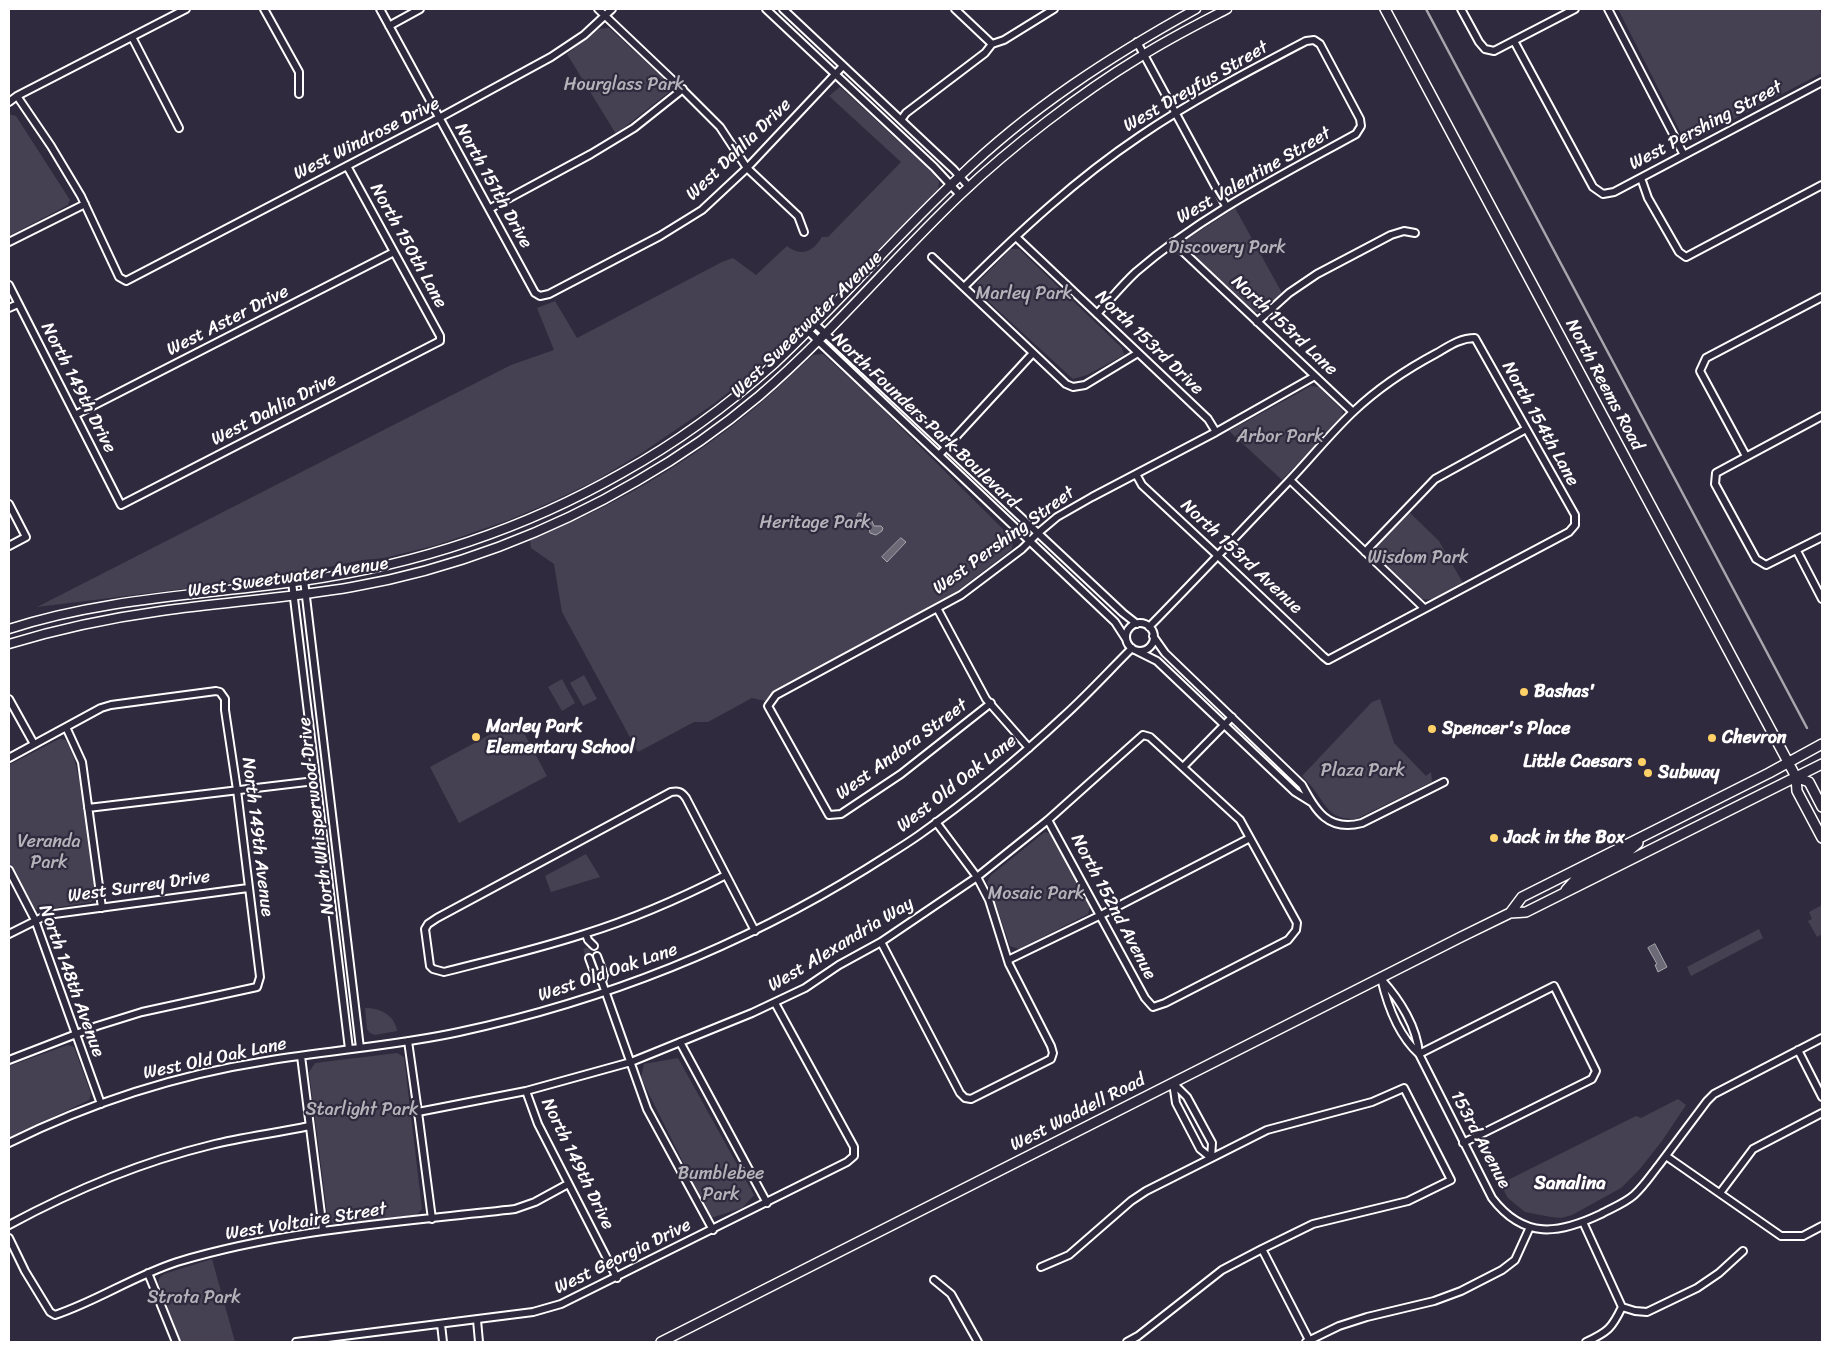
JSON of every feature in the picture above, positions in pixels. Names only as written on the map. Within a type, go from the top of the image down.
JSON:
[{"type":"main road","name":"North Reems Road","points":[[1384,9],[1796,777],[1797,791],[1822,838]]},
{"type":"main road","name":"West Waddell Road","points":[[1510,913],[1522,897],[1822,744]]},
{"type":"main road","name":"West Waddell Road","points":[[661,1342],[1510,913],[1526,912],[1822,764]]},
{"type":"main road","name":"North Reems Road","points":[[1796,777],[1809,782],[1822,807]]},
{"type":"main road","points":[[1565,892],[1575,880],[1624,856],[1650,833]]},
{"type":"street","points":[[9,102],[17,96],[186,9]]},
{"type":"street","points":[[264,9],[298,72],[298,94]]},
{"type":"street","name":"North 151th Drive","points":[[380,9],[535,293],[540,296]]},
{"type":"street","points":[[389,26],[420,9]]},
{"type":"street","points":[[598,9],[683,89],[720,127],[747,168],[798,216],[804,232]]},
{"type":"street","name":"West Windrose Drive","points":[[85,204],[119,276],[126,281],[439,118],[551,57],[584,35],[612,9]]},
{"type":"street","points":[[766,9],[952,185],[960,195]]},
{"type":"street","points":[[783,9],[970,187]]},
{"type":"street","points":[[955,9],[992,44]]},
{"type":"street","points":[[900,120],[906,113],[985,53],[992,44],[1004,40],[1054,9]]},
{"type":"street","name":"West Sweetwater Avenue","points":[[9,629],[62,614],[108,604],[292,582],[376,567],[446,549],[493,533],[563,504],[626,471],[690,429],[753,382],[816,324],[960,176],[1042,107],[1089,72],[1196,9]]},
{"type":"street","name":"West Sweetwater Avenue","points":[[9,644],[58,630],[126,616],[306,594],[356,586],[425,570],[509,542],[569,517],[635,483],[697,443],[758,396],[818,340],[960,195],[1019,144],[1058,114],[1144,54],[1227,9]]},
{"type":"street","points":[[1461,9],[1479,42],[1485,49],[1494,50],[1575,9]]},
{"type":"street","points":[[1608,9],[1684,155]]},
{"type":"street","points":[[132,37],[179,128]]},
{"type":"street","name":"West Dreyfus Street","points":[[964,286],[1053,202],[1099,165],[1176,112],[1306,41],[1314,40],[1320,44],[1360,119],[1361,126]]},
{"type":"street","name":"West Pershing Street","points":[[1514,41],[1593,187],[1603,194],[1614,192],[1822,82]]},
{"type":"street","points":[[1138,42],[1226,206]]},
{"type":"street","name":"West Dahlia Drive","points":[[540,296],[549,294],[702,210],[747,168],[843,66]]},
{"type":"street","points":[[489,209],[591,154],[634,128],[683,89]]},
{"type":"street","points":[[9,242],[85,204],[51,146],[17,96]]},
{"type":"street","name":"West Valentine Street","points":[[1097,314],[1134,274],[1173,242],[1226,206],[1356,134],[1361,126]]},
{"type":"street","name":"North 150th Lane","points":[[347,166],[440,336],[440,341]]},
{"type":"street","points":[[1641,178],[1648,198],[1678,252],[1686,257],[1822,185]]},
{"type":"street","points":[[1257,322],[1289,293],[1317,274],[1391,235],[1404,232],[1416,233]]},
{"type":"street","name":"North 153rd Drive","points":[[1016,237],[1208,420],[1216,432]]},
{"type":"street","name":"North 153rd Lane","points":[[1173,242],[1353,412]]},
{"type":"street","name":"West Aster Drive","points":[[75,415],[394,252]]},
{"type":"street","points":[[932,257],[1066,384],[1073,387],[1084,385],[1138,354]]},
{"type":"street","name":"North 149th Drive","points":[[9,285],[121,505]]},
{"type":"street","points":[[1746,456],[1700,371],[1706,358],[1822,297]]},
{"type":"street","points":[[9,308],[18,304]]},
{"type":"street","name":"North Founders Park Boulevard","points":[[816,324],[1123,613],[1137,624]]},
{"type":"street","name":"North Founders Park Boulevard","points":[[808,330],[1118,626],[1126,639]]},
{"type":"street","name":"North 154th Lane","points":[[1353,412],[1381,387],[1417,364],[1464,338],[1475,338],[1574,515],[1575,525],[1569,532],[1424,608]]},
{"type":"street","name":"West Dahlia Drive","points":[[121,505],[440,341]]},
{"type":"street","points":[[939,455],[1033,353]]},
{"type":"street","name":"West Pershing Street","points":[[829,815],[768,706],[776,695],[961,595],[981,582],[1022,549],[1057,517],[1216,432],[1315,376]]},
{"type":"street","points":[[1149,627],[1353,412]]},
{"type":"street","points":[[1822,416],[1716,473],[1715,484],[1756,559],[1766,565],[1822,537]]},
{"type":"street","points":[[1365,552],[1436,479],[1526,429]]},
{"type":"street","name":"North 153rd Avenue","points":[[1136,474],[1142,485],[1328,660],[1424,608]]},
{"type":"street","points":[[1290,480],[1424,608]]},
{"type":"street","points":[[9,504],[26,537],[9,546]]},
{"type":"street","points":[[1797,550],[1822,599]]},
{"type":"street","name":"North Whisperwood Drive","points":[[304,580],[360,1048]]},
{"type":"street","name":"North Whisperwood Drive","points":[[292,582],[349,1049]]},
{"type":"street","points":[[937,608],[986,699],[1029,748]]},
{"type":"street","points":[[1149,627],[1137,624],[1130,628],[1126,639],[1134,650],[1157,661],[1296,792],[1312,802]]},
{"type":"street","points":[[1149,627],[1165,652],[1302,785],[1312,802],[1330,822],[1339,825],[1362,823],[1444,782]]},
{"type":"street","points":[[1134,650],[1141,651],[1149,648],[1152,644],[1153,636]]},
{"type":"street","name":"West Old Oak Lane","points":[[9,1143],[40,1128],[125,1094],[195,1075],[236,1066],[408,1041],[499,1023],[605,992],[692,960],[821,896],[916,837],[1029,748],[1134,650]]},
{"type":"street","name":"North 149th Avenue","points":[[66,727],[102,708],[112,705],[220,692],[225,699],[260,977],[257,988],[142,1012],[75,1035]]},
{"type":"street","points":[[9,699],[34,744]]},
{"type":"street","name":"West Andora Street","points":[[829,815],[841,814],[901,774],[991,703]]},
{"type":"street","points":[[1008,960],[1101,915],[1250,838],[1240,820],[1183,767],[1232,717]]},
{"type":"street","points":[[9,758],[66,727],[82,762],[102,908]]},
{"type":"street","name":"West Alexandria Way","points":[[418,1112],[526,1091],[629,1062],[775,1003],[805,988],[839,965],[881,942],[977,877],[1048,820],[1143,735],[1150,737],[1183,767]]},
{"type":"street","points":[[88,808],[315,781]]},
{"type":"street","points":[[726,875],[587,937],[444,972],[433,969],[430,966],[425,929],[428,924],[670,792],[677,791],[683,793],[686,798],[755,930]]},
{"type":"street","name":"North 152nd Avenue","points":[[1048,820],[1145,998],[1153,1007],[1288,940],[1296,930],[1297,923],[1250,838]]},
{"type":"street","points":[[881,942],[960,1093],[965,1098],[971,1099],[1051,1059],[1053,1053],[1051,1046],[1008,960],[989,900],[977,877],[936,822]]},
{"type":"street","name":"North 148th Avenue","points":[[9,870],[35,920],[100,1104]]},
{"type":"street","name":"West Surrey Drive","points":[[9,934],[46,915],[248,888]]},
{"type":"street","points":[[587,937],[594,946]]},
{"type":"street","points":[[586,948],[587,937]]},
{"type":"street","points":[[602,982],[596,978],[590,961],[598,958],[604,975],[602,982],[605,992],[647,1109],[713,1230]]},
{"type":"street","name":"153rd Avenue","points":[[1381,978],[1396,996],[1418,1039],[1419,1054]]},
{"type":"street","name":"153rd Avenue","points":[[1381,978],[1390,1008],[1409,1045],[1419,1054],[1486,1188],[1497,1204],[1513,1219],[1530,1227]]},
{"type":"street","points":[[1419,1054],[1554,986],[1596,1071],[1592,1080],[1463,1143]]},
{"type":"street","name":"West Georgia Drive","points":[[296,1342],[321,1341],[533,1312],[561,1304],[617,1278],[847,1162],[854,1156],[854,1147],[775,1003]]},
{"type":"street","points":[[9,1060],[75,1035]]},
{"type":"street","points":[[1262,1249],[1307,1341],[1339,1326],[1367,1316],[1434,1301],[1461,1291],[1494,1274],[1515,1260],[1530,1227],[1567,1228],[1583,1222],[1633,1196],[1714,1094],[1822,1038]]},
{"type":"street","points":[[408,1041],[432,1219]]},
{"type":"street","points":[[680,1042],[767,1203]]},
{"type":"street","points":[[1798,1050],[1822,1097]]},
{"type":"street","points":[[301,1056],[323,1230]]},
{"type":"street","points":[[1173,1083],[1176,1104],[1200,1149],[1211,1158]]},
{"type":"street","points":[[1173,1083],[1187,1097],[1212,1143],[1211,1158]]},
{"type":"street","points":[[1041,1267],[1069,1255],[1131,1201],[1146,1191],[1267,1130],[1372,1102],[1404,1088],[1451,1180],[1408,1200],[1313,1224],[1262,1249],[1222,1270],[1138,1336],[1127,1342]]},
{"type":"street","name":"North 149th Drive","points":[[526,1091],[538,1124],[617,1278]]},
{"type":"street","points":[[1720,1193],[1753,1149],[1822,1113]]},
{"type":"street","points":[[9,1225],[69,1196],[160,1159],[213,1144],[309,1126]]},
{"type":"street","points":[[1666,1156],[1781,1236],[1803,1236],[1822,1226]]},
{"type":"street","name":"West Voltaire Street","points":[[9,1238],[25,1271],[50,1312],[55,1315],[72,1310],[148,1273],[224,1250],[323,1230],[515,1209],[534,1202],[568,1184]]},
{"type":"street","points":[[1583,1222],[1622,1307],[1635,1311],[1647,1312],[1697,1288],[1719,1273],[1743,1251]]},
{"type":"street","points":[[148,1273],[176,1342]]},
{"type":"street","points":[[934,1280],[951,1294],[978,1342]]},
{"type":"street","points":[[1586,1342],[1603,1334],[1613,1325],[1622,1307]]},
{"type":"street","points":[[477,1320],[479,1342]]},
{"type":"street","points":[[441,1324],[443,1342]]},
{"type":"green space","points":[[1618,9],[1819,9],[1822,15],[1822,73],[1692,141],[1685,141]]},
{"type":"green space","name":"Hourglass Park","points":[[609,28],[670,84],[669,92],[616,134],[567,54],[598,29]]},
{"type":"green space","points":[[840,87],[932,172],[939,182],[938,189],[773,356],[715,403],[640,454],[595,481],[551,502],[509,520],[437,545],[384,558],[362,560],[280,577],[37,607],[511,365],[554,350],[537,308],[555,301],[577,338],[722,262],[733,258],[756,275],[787,246],[802,252],[811,249],[822,237],[828,237],[901,162],[829,96]]},
{"type":"green space","points":[[9,114],[16,116],[70,200],[68,205],[9,236]]},
{"type":"green space","name":"Discovery Park","points":[[1235,208],[1282,293],[1261,312],[1254,312],[1186,248],[1186,240]]},
{"type":"green space","name":"Marley Park","points":[[1011,249],[1019,249],[1122,348],[1124,355],[1087,375],[1073,379],[978,292],[977,283]]},
{"type":"green space","name":"Heritage Park","points":[[823,354],[870,397],[1013,539],[1012,549],[952,595],[774,691],[765,701],[752,698],[708,722],[694,722],[638,752],[562,612],[554,564],[531,548],[530,539],[618,500],[700,450],[751,411],[813,355]]},
{"type":"green space","name":"Arbor Park","points":[[1311,386],[1319,387],[1343,411],[1342,417],[1282,480],[1229,431]]},
{"type":"green space","name":"Wisdom Park","points":[[1409,512],[1439,541],[1463,583],[1449,592],[1432,599],[1422,599],[1376,556],[1375,549]]},
{"type":"green space","points":[[584,675],[597,699],[583,706],[570,683]]},
{"type":"green space","points":[[562,679],[575,703],[562,711],[548,687]]},
{"type":"green space","name":"Plaza Park","points":[[1380,699],[1394,743],[1426,776],[1431,772],[1432,782],[1356,819],[1335,815],[1327,808],[1302,776],[1372,702]]},
{"type":"green space","points":[[517,720],[547,776],[459,823],[430,767]]},
{"type":"green space","name":"Veranda Park","points":[[59,739],[66,740],[74,758],[82,792],[96,896],[91,902],[41,910],[35,909],[9,862],[9,765]]},
{"type":"green space","name":"Mosaic Park","points":[[1045,832],[1051,834],[1090,906],[1088,914],[1019,949],[1010,946],[987,883],[991,875]]},
{"type":"green space","points":[[586,854],[600,877],[551,892],[545,876]]},
{"type":"green space","points":[[1822,905],[1822,934],[1817,937],[1808,921],[1812,919],[1809,912]]},
{"type":"green space","points":[[1759,929],[1763,938],[1691,976],[1687,967]]},
{"type":"green space","points":[[365,1008],[376,1009],[386,1014],[396,1025],[397,1031],[375,1035],[370,1033],[367,1029]]},
{"type":"green space","points":[[68,1045],[74,1047],[91,1094],[89,1100],[9,1138],[9,1066]]},
{"type":"green space","name":"Starlight Park","points":[[397,1053],[404,1057],[422,1209],[416,1215],[334,1224],[328,1220],[309,1072],[315,1063]]},
{"type":"green space","name":"Bumblebee Park","points":[[678,1058],[754,1195],[742,1208],[711,1218],[641,1078],[644,1064]]},
{"type":"green space","points":[[1678,1099],[1686,1105],[1662,1141],[1639,1170],[1621,1188],[1572,1215],[1561,1218],[1525,1212],[1508,1198],[1500,1184],[1636,1116],[1641,1118]]},
{"type":"green space","name":"Strata Park","points":[[212,1259],[235,1342],[181,1342],[158,1282],[164,1274]]},
{"type":"shaded area","points":[[859,513],[871,519],[874,526],[881,526],[883,528],[882,531],[876,535],[870,533],[868,524],[856,519]]},
{"type":"shaded area","points":[[901,538],[906,542],[887,562],[882,557]]},
{"type":"shaded area","points":[[1655,944],[1667,967],[1658,972],[1655,965],[1657,964],[1648,948]]},
{"type":"waterway","points":[[1426,9],[1807,728]]},
{"type":"tunnel","points":[[586,948],[589,958]]},
{"type":"place","name":"Bashas'","points":[[1524,692]]},
{"type":"place","name":"Spencer's Place","points":[[1432,729]]},
{"type":"place","name":"Marley Park Elementary School","points":[[476,737]]},
{"type":"place","name":"Chevron","points":[[1712,738]]},
{"type":"place","name":"Little Caesars","points":[[1642,762]]},
{"type":"place","name":"Subway","points":[[1648,773]]},
{"type":"place","name":"Jack in the Box","points":[[1494,838]]},
{"type":"district","name":"Sanalina","points":[[1570,1184]]}]
